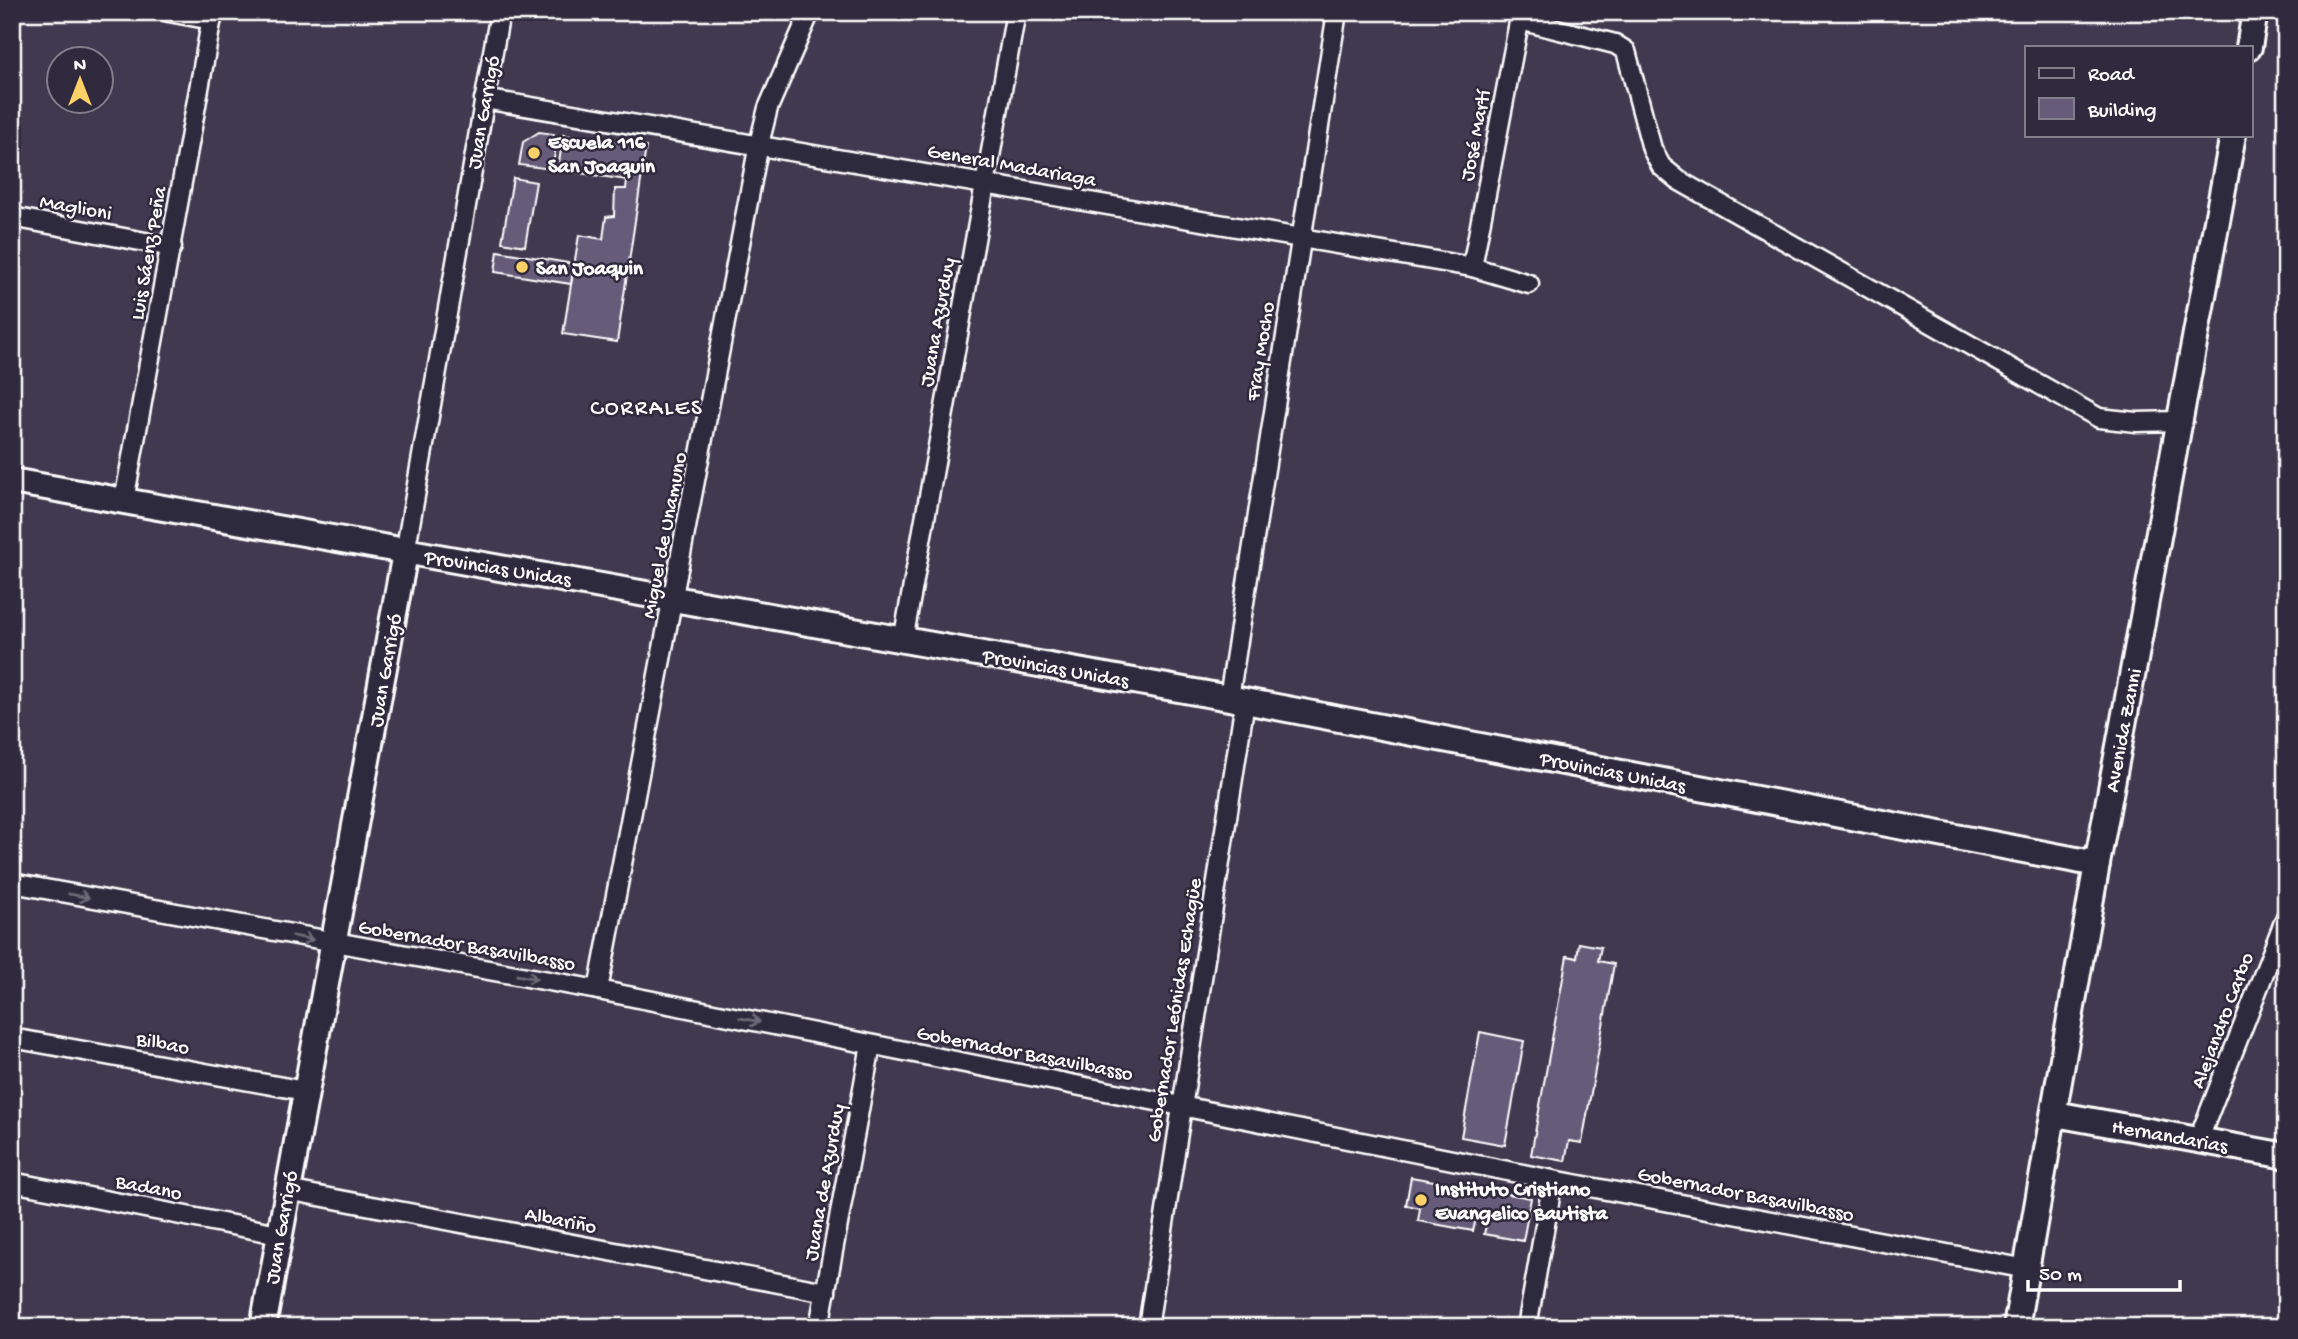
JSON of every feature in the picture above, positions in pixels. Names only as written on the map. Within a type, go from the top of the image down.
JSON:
[{"type":"street","points":[[169,12],[213,16]]},
{"type":"street","name":"Juan Garrigó","points":[[263,1327],[405,553],[500,12]]},
{"type":"street","name":"Miguel de Unamuno","points":[[598,990],[759,144],[768,108],[810,12]]},
{"type":"street","name":"Juana Azurduy","points":[[903,641],[1016,12]]},
{"type":"street","name":"Fray Mocho","points":[[1237,699],[1299,239],[1337,12]]},
{"type":"street","points":[[2249,46],[2255,12]]},
{"type":"street","name":"Luis Sáenz Peña","points":[[124,501],[213,16]]},
{"type":"street","points":[[1520,16],[1615,44],[1626,51],[1651,149],[1661,166],[1678,180],[2099,418],[2136,422],[2181,421]]},
{"type":"street","name":"José Martí","points":[[1472,267],[1520,16]]},
{"type":"street","name":"General Madariaga","points":[[484,99],[985,181],[1299,239],[1472,267],[1529,284]]},
{"type":"street","name":"Avenida Zanni","points":[[2016,1327],[2097,864],[2233,136]]},
{"type":"street","name":"Maglioni","points":[[12,217],[172,247]]},
{"type":"street","name":"Provincias Unidas","points":[[12,481],[1237,699],[2097,864]]},
{"type":"street","name":"Gobernador Leónidas Echagüe","points":[[1147,1327],[1181,1106],[1237,699]]},
{"type":"street","name":"Gobernador Basavilbasso","points":[[12,883],[334,944],[598,990],[1553,1180],[2027,1269]]},
{"type":"street","name":"Alejandro Carbo","points":[[2199,1141],[2286,917]]},
{"type":"street","name":"Bilbao","points":[[12,1038],[305,1091]]},
{"type":"street","name":"Juana de Azurduy","points":[[819,1327],[870,1045]]},
{"type":"street","name":"Hernandarias","points":[[2055,1114],[2286,1156]]},
{"type":"street","points":[[1527,1327],[1553,1180]]},
{"type":"street","name":"Badano","points":[[12,1182],[278,1234]]},
{"type":"street","name":"Albariño","points":[[287,1191],[826,1292]]},
{"type":"building","points":[[539,132],[554,134],[553,140],[562,141],[563,135],[646,147],[617,342],[563,334],[579,235],[603,239],[606,217],[614,216],[615,189],[626,189],[627,180],[558,170],[561,149],[556,148],[552,169],[519,165],[523,142]]},
{"type":"building","points":[[513,178],[536,182],[525,246],[502,242]]},
{"type":"building","points":[[498,251],[574,264],[571,284],[495,272]]},
{"type":"building","points":[[1579,943],[1601,947],[1598,961],[1614,964],[1582,1143],[1569,1141],[1565,1161],[1531,1155],[1567,956],[1577,958]]},
{"type":"building","points":[[1480,1032],[1524,1041],[1505,1145],[1461,1137]]},
{"type":"building","points":[[1411,1177],[1531,1198],[1523,1241],[1484,1234],[1487,1221],[1476,1219],[1473,1231],[1418,1221],[1420,1208],[1406,1205]]},
{"type":"place","name":"Escuela 116 San Joaquin","points":[[534,153]]},
{"type":"place","name":"San Joaquin","points":[[522,267]]},
{"type":"place","name":"Instituto Cristiano Evangelico Bautista","points":[[1421,1200]]},
{"type":"district","name":"CORRALES","points":[[647,406]]}]
